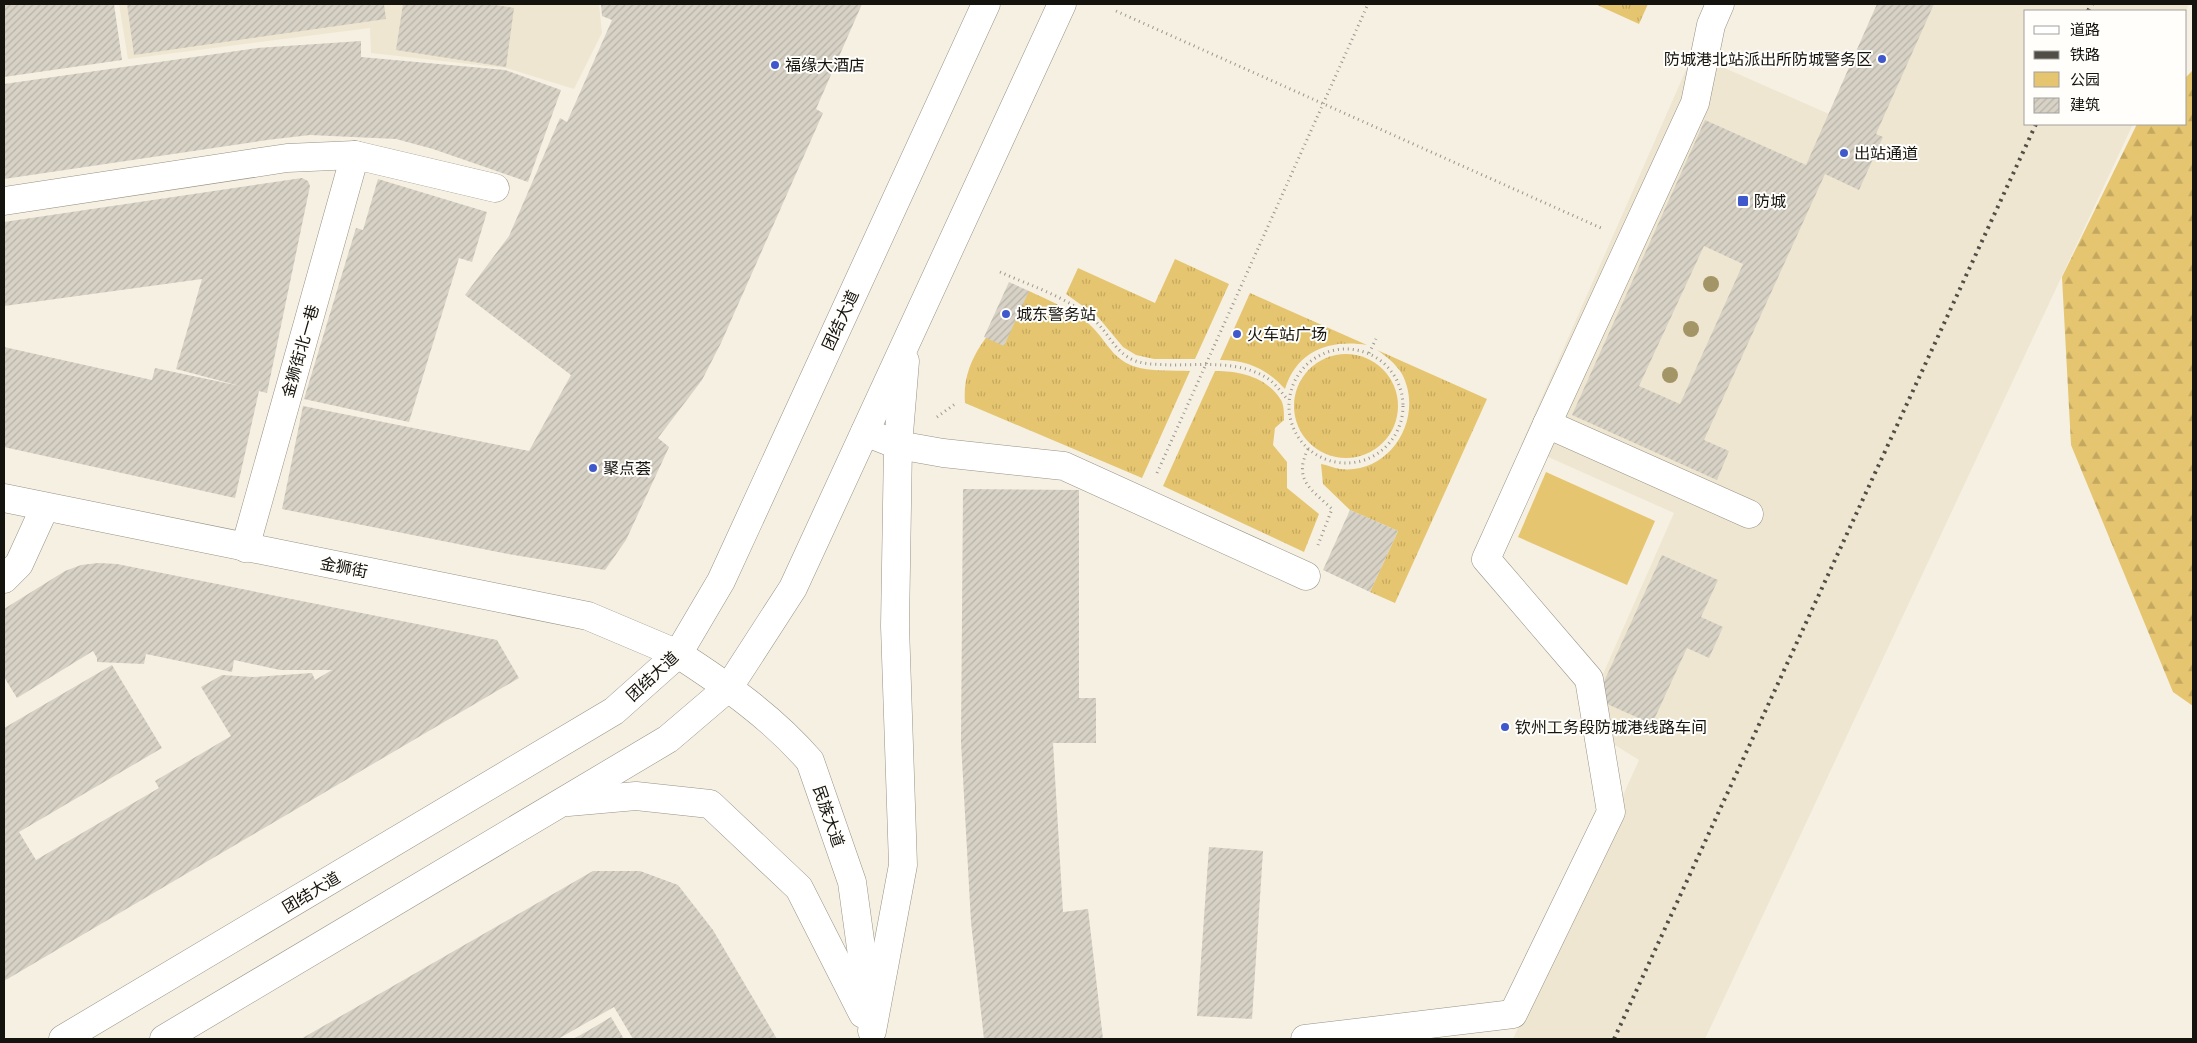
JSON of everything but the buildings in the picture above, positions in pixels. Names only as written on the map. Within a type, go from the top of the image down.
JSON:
[{"type":"main road","name":"团结大道","points":[[63,1039],[614,711],[678,654],[720,581],[986,4]]},
{"type":"main road","points":[[164,1039],[668,739],[729,687],[793,588],[1062,4]]},
{"type":"main road","points":[[1304,1039],[1513,1014],[1611,812],[1589,678],[1486,559],[1695,103],[1711,25],[1720,4]]},
{"type":"main road","points":[[4,201],[287,158],[355,154],[496,188]]},
{"type":"main road","name":"金狮街北一巷","points":[[245,548],[355,154]]},
{"type":"main road","points":[[867,1037],[903,866],[895,626],[898,445],[907,341]]},
{"type":"main road","points":[[1547,424],[1749,514]]},
{"type":"main road","points":[[865,432],[898,445],[943,453],[1064,466],[1306,576]]},
{"type":"main road","name":"金狮街","points":[[4,498],[45,508],[588,616],[678,654]]},
{"type":"main road","points":[[4,579],[19,564],[45,508]]},
{"type":"main road","name":"民族大道","points":[[678,654],[729,687],[796,745],[810,760],[852,882],[867,1037]]},
{"type":"main road","points":[[564,802],[636,796],[710,804],[799,888],[867,1037]]},
{"type":"path","points":[[1144,502],[1368,4]]},
{"type":"path","points":[[1116,11],[1570,214]]},
{"type":"path","points":[[1000,272],[1076,307],[1094,320],[1118,352],[1134,361],[1152,364],[1236,366],[1255,372],[1271,381],[1288,400]]},
{"type":"path","points":[[1369,353],[1376,339]]},
{"type":"path","points":[[1351,348],[1369,353],[1385,362],[1396,376],[1403,393],[1404,411],[1400,429],[1390,444],[1376,455],[1359,462],[1341,463],[1323,458],[1308,449],[1296,435],[1290,418],[1288,400],[1293,383],[1303,368],[1316,356],[1334,349],[1351,348]]},
{"type":"path","points":[[1306,576],[1332,509],[1304,482],[1302,462],[1308,449]]},
{"type":"shaded area","points":[[119,4],[599,4],[602,33],[574,89],[506,68],[371,53],[370,28],[128,59]]},
{"type":"shaded area","points":[[1877,4],[2189,4],[2187,10],[2024,10],[2024,125],[2133,125],[1705,1039],[1513,1039],[1639,760],[1581,724],[1674,513],[1521,445],[1693,54],[1829,114]]},
{"type":"green space","points":[[1595,4],[1648,4],[1639,24]]},
{"type":"green space","points":[[2193,70],[2193,706],[2173,692],[2071,445],[2062,277],[2137,125],[2187,125],[2187,76]]},
{"type":"green space","points":[[1175,259],[1229,284],[1195,359],[1154,359],[1136,355],[1123,347],[1098,317],[1066,294],[1078,268],[1155,303]]},
{"type":"green space","points":[[1029,291],[1075,314],[1089,324],[1119,358],[1133,366],[1147,369],[1190,371],[1142,478],[965,403],[965,385],[975,354],[1005,315]]},
{"type":"green space","points":[[1250,293],[1367,345],[1341,344],[1317,350],[1298,365],[1290,376],[1285,389],[1271,376],[1256,367],[1230,360],[1220,360]]},
{"type":"green space","points":[[1377,350],[1487,399],[1395,603],[1370,592],[1398,531],[1350,510],[1323,484],[1321,464],[1340,469],[1358,468],[1374,463],[1388,453],[1406,425],[1409,408],[1408,391],[1402,374],[1391,360]]},
{"type":"green space","points":[[1346,354],[1366,358],[1375,363],[1389,377],[1394,386],[1398,406],[1394,426],[1389,435],[1375,449],[1366,454],[1346,458],[1326,454],[1317,449],[1303,435],[1298,426],[1294,406],[1298,386],[1303,377],[1317,363],[1326,358]]},
{"type":"green space","points":[[1215,371],[1234,372],[1252,377],[1268,386],[1281,400],[1284,420],[1275,428],[1273,445],[1287,462],[1287,488],[1319,514],[1304,552],[1163,486]]},
{"type":"green space","points":[[1546,472],[1655,521],[1627,585],[1518,537]]},
{"type":"railway","points":[[2089,10],[2092,4]]},
{"type":"railway","points":[[1614,1039],[2036,125]]},
{"type":"place","name":"防城港北站派出所防城警务区","points":[[1882,59]]},
{"type":"place","name":"福缘大酒店","points":[[775,65]]},
{"type":"place","name":"出站通道","points":[[1844,153]]},
{"type":"place","name":"防城","points":[[1743,201]]},
{"type":"place","name":"城东警务站","points":[[1006,314]]},
{"type":"place","name":"火车站广场","points":[[1237,334]]},
{"type":"place","name":"聚点荟","points":[[593,468]]},
{"type":"place","name":"钦州工务段防城港线路车间","points":[[1505,727]]}]
